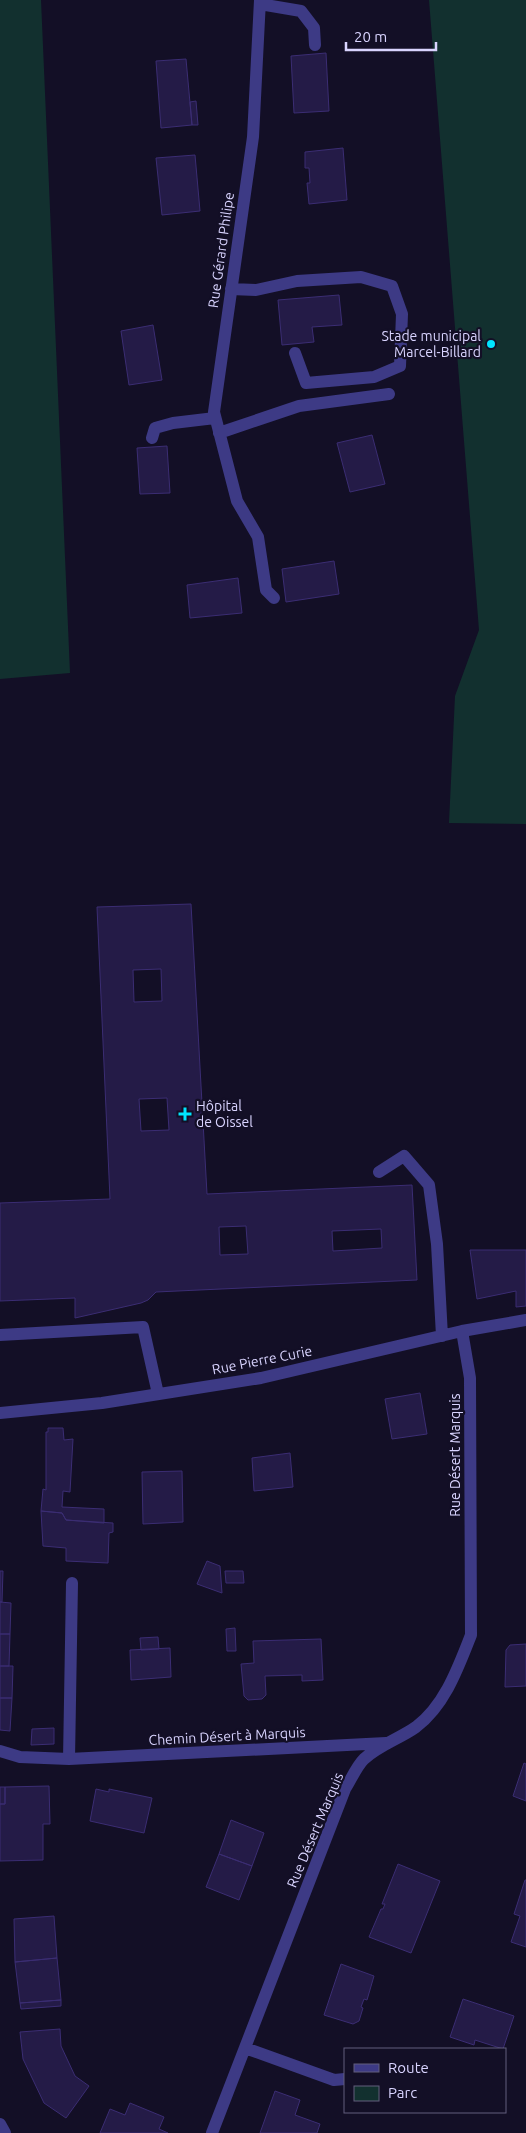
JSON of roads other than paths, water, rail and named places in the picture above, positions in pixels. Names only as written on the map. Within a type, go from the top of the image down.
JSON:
[{"type":"street","points":[[260,2],[301,11],[314,28],[315,45]]},
{"type":"street","name":"Rue Gérard Philipe","points":[[260,2],[253,137],[214,412],[237,501],[258,537],[266,590],[274,598]]},
{"type":"street","points":[[231,289],[256,290],[296,282],[361,277],[392,286],[402,314],[400,366],[374,377],[306,383],[295,353]]},
{"type":"street","points":[[219,433],[299,406],[389,394]]},
{"type":"street","points":[[152,438],[154,428],[173,423],[216,418]]},
{"type":"street","points":[[379,1172],[404,1156],[429,1185],[437,1244],[442,1336]]},
{"type":"street","name":"Rue Pierre Curie","points":[[0,1413],[102,1403],[261,1378],[462,1331],[526,1320]]},
{"type":"street","points":[[0,1335],[143,1327],[158,1394]]},
{"type":"street","name":"Rue Désert Marquis","points":[[212,2133],[345,1789],[363,1760],[386,1743],[416,1726],[438,1703],[456,1672],[470,1635],[470,1378],[462,1331]]},
{"type":"street","points":[[69,1759],[72,1583]]},
{"type":"street","name":"Chemin Désert à Marquis","points":[[0,1751],[20,1757],[69,1759],[386,1743]]},
{"type":"street","points":[[245,2048],[334,2080],[344,2079]]},
{"type":"street","points":[[0,2124],[5,2133]]},
{"type":"place","name":"Stade municipal Marcel-Billard","points":[[491,344]]},
{"type":"place","name":"Hôpital de Oissel","points":[[185,1114]]}]
